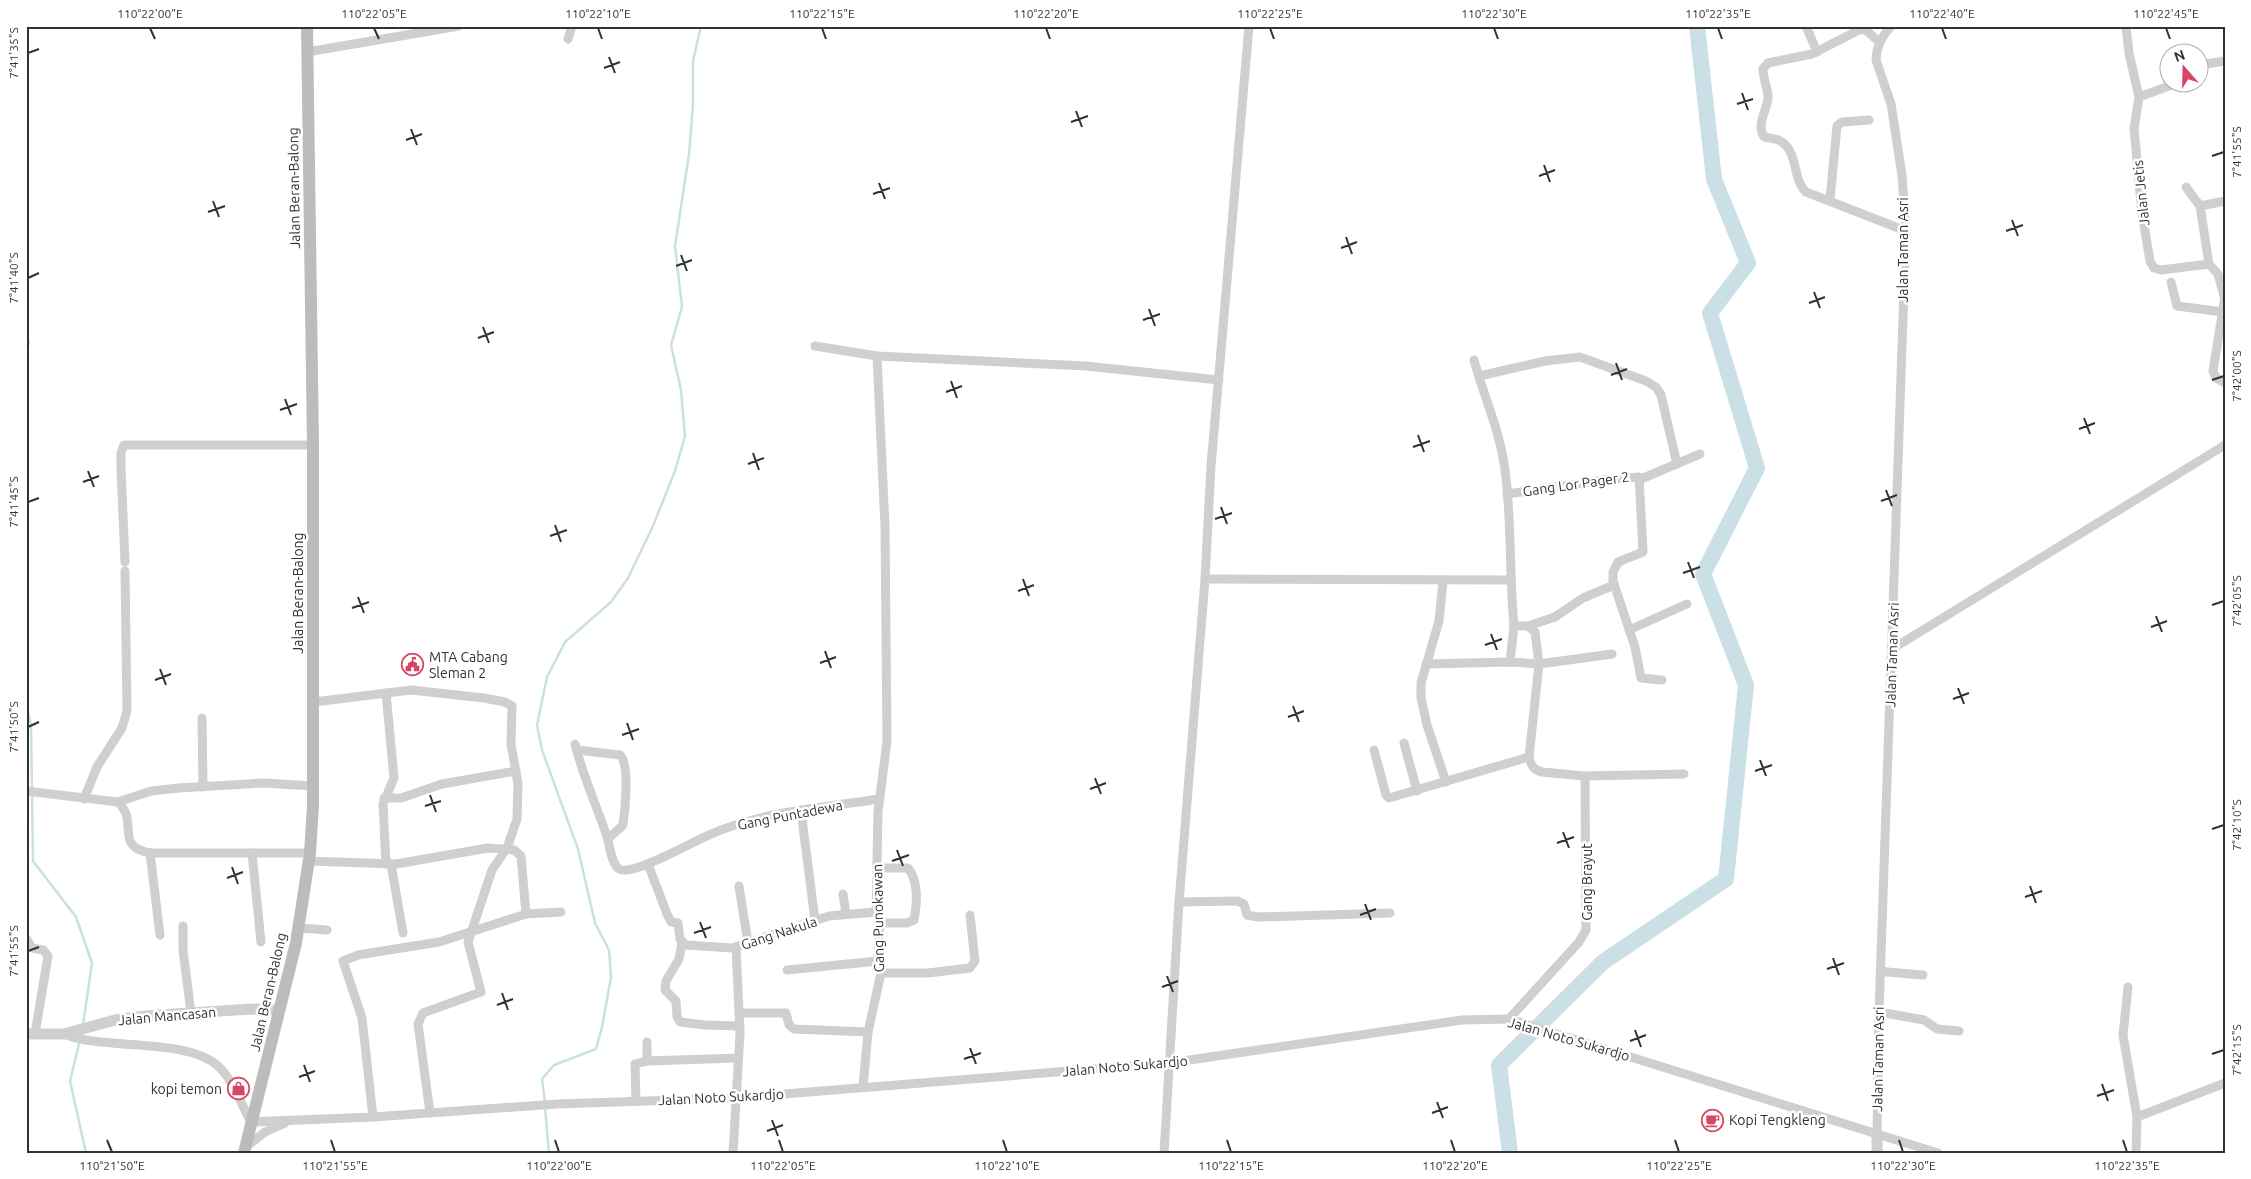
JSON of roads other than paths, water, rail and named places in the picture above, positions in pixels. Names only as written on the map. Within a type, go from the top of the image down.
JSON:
[{"type":"main road","name":"Jalan Beran-Balong","points":[[245,1150],[299,928],[309,857],[314,786],[313,445],[307,26]]},
{"type":"street","points":[[307,52],[459,26]]},
{"type":"street","points":[[568,39],[572,26]]},
{"type":"street","points":[[1164,1153],[1179,902],[1205,579],[1211,466],[1250,26]]},
{"type":"street","points":[[1806,26],[1817,52]]},
{"type":"street","name":"Jalan Jetis","points":[[2126,26],[2129,53],[2139,97],[2134,129],[2142,213],[2150,261],[2154,268],[2161,270],[2209,264]]},
{"type":"street","points":[[1886,28],[1880,42],[1867,31],[1861,29],[1817,52],[1774,62],[1764,67],[1763,73],[1768,99],[1762,112],[1761,129],[1764,137],[1780,141],[1784,144],[1791,155],[1803,189],[1906,231]]},
{"type":"street","name":"Jalan Taman Asri","points":[[1877,1135],[1880,970],[1906,231],[1902,175],[1890,100],[1886,85],[1877,66],[1876,52],[1880,42]]},
{"type":"street","points":[[2208,64],[2225,61]]},
{"type":"street","points":[[2139,97],[2158,90]]},
{"type":"street","points":[[1830,199],[1837,126],[1842,122],[1869,120]]},
{"type":"street","points":[[2186,187],[2200,206],[2209,264],[2218,274],[2224,296],[2213,371],[2216,378],[2225,383]]},
{"type":"street","points":[[2200,206],[2225,201]]},
{"type":"street","points":[[2171,282],[2177,306],[2222,312]]},
{"type":"street","points":[[815,346],[877,356],[1086,366],[1220,380]]},
{"type":"street","name":"Gang Punokawan","points":[[863,1086],[868,1032],[881,973],[878,961],[880,924],[876,912],[877,868],[879,799],[887,741],[885,526],[877,356]]},
{"type":"street","points":[[1479,376],[1545,361],[1580,357],[1646,381],[1656,387],[1661,395],[1676,464]]},
{"type":"street","points":[[1474,360],[1499,437],[1507,494],[1510,580],[1514,626],[1510,662]]},
{"type":"street","points":[[84,799],[97,767],[122,728],[127,710],[125,567],[121,469],[121,453],[124,445],[313,445]]},
{"type":"street","points":[[1892,648],[2225,445]]},
{"type":"street","points":[[1641,479],[1700,454]]},
{"type":"street","name":"Gang Lor Pager 2","points":[[1507,494],[1637,476],[1641,479],[1643,552],[1618,562],[1614,572],[1614,585]]},
{"type":"street","points":[[1205,579],[1510,580]]},
{"type":"street","points":[[1443,581],[1439,621],[1421,683],[1422,710],[1446,782]]},
{"type":"street","points":[[1514,626],[1528,626],[1555,617],[1583,598],[1614,585],[1630,630],[1641,678],[1662,680]]},
{"type":"street","points":[[1630,630],[1687,604]]},
{"type":"street","points":[[1528,626],[1535,632],[1539,664],[1528,757],[1536,771],[1585,776],[1684,774]]},
{"type":"street","points":[[1426,664],[1510,662],[1539,664],[1612,654]]},
{"type":"street","points":[[314,702],[411,690],[427,690],[512,706],[511,744],[519,800],[517,819],[507,848],[492,870],[468,947],[481,992],[423,1014],[418,1024],[430,1113]]},
{"type":"street","points":[[386,693],[394,778],[383,804],[388,864],[403,933]]},
{"type":"street","points":[[202,718],[203,787]]},
{"type":"street","points":[[1404,743],[1417,791]]},
{"type":"street","points":[[576,747],[620,755],[623,759],[625,774],[623,825],[608,839],[586,782],[576,747]]},
{"type":"street","points":[[1374,750],[1387,797],[1417,791],[1528,757]]},
{"type":"street","points":[[384,798],[400,798],[442,784],[516,771]]},
{"type":"street","name":"Gang Brayut","points":[[1509,1020],[1579,942],[1586,930],[1585,776]]},
{"type":"street","points":[[26,791],[118,802],[151,791],[262,784],[314,786]]},
{"type":"street","name":"Gang Puntadewa","points":[[608,839],[618,868],[630,870],[648,864],[733,824],[879,799]]},
{"type":"street","points":[[118,802],[126,812],[131,846],[136,851],[150,853],[252,853],[388,864],[488,848],[507,848],[518,852],[521,856],[526,914]]},
{"type":"street","points":[[801,811],[815,920]]},
{"type":"street","points":[[150,853],[160,935]]},
{"type":"street","points":[[252,853],[261,942]]},
{"type":"street","points":[[648,864],[671,922],[676,922],[679,925],[682,943],[679,959],[666,981],[665,990],[676,1001],[678,1019],[680,1022],[705,1026],[740,1026]]},
{"type":"street","points":[[877,868],[908,868],[912,873],[916,889],[914,920],[907,923],[880,924]]},
{"type":"street","points":[[739,886],[748,943]]},
{"type":"street","points":[[842,894],[846,914]]},
{"type":"street","points":[[1179,902],[1237,901],[1244,904],[1247,915],[1258,917],[1390,913]]},
{"type":"street","points":[[373,1117],[363,1027],[357,1001],[343,961],[358,955],[439,942],[471,934],[526,914],[561,912]]},
{"type":"street","name":"Gang Nakula","points":[[682,943],[704,947],[736,947],[815,920],[846,914],[876,912]]},
{"type":"street","points":[[881,973],[928,973],[970,968],[975,960],[970,915]]},
{"type":"street","points":[[183,926],[183,950],[191,1013]]},
{"type":"street","points":[[299,928],[328,930]]},
{"type":"street","points":[[26,938],[32,948],[43,950],[48,956],[31,1034]]},
{"type":"street","points":[[734,1153],[735,1098],[740,1026],[736,947]]},
{"type":"street","points":[[787,970],[878,961]]},
{"type":"street","points":[[1880,970],[1923,975]]},
{"type":"street","points":[[2128,987],[2123,1035],[2137,1118],[2136,1153]]},
{"type":"street","name":"Jalan Mancasan","points":[[31,1034],[64,1034],[114,1020],[145,1016],[250,1009],[280,1010]]},
{"type":"street","points":[[1879,1012],[1924,1020],[1937,1029],[1959,1031]]},
{"type":"street","points":[[740,1013],[786,1013],[789,1025],[794,1029],[868,1032]]},
{"type":"street","name":"Jalan Noto Sukardjo","points":[[251,1122],[373,1117],[557,1104],[735,1098],[863,1086],[1169,1063],[1462,1020],[1509,1020],[1938,1153]]},
{"type":"street","points":[[64,1034],[97,1041],[188,1051],[206,1057],[218,1066],[230,1080],[251,1122]]},
{"type":"street","points":[[647,1042],[647,1062]]},
{"type":"street","points":[[636,1101],[635,1064],[738,1058]]},
{"type":"street","points":[[2137,1118],[2225,1083]]},
{"type":"street","name":"Jalan Noto Sukardjo","points":[[245,1150],[265,1132],[290,1121]]},
{"type":"street","points":[[1876,1153],[1877,1135]]},
{"type":"waterway","points":[[545,1102],[542,1079],[554,1065],[596,1049],[611,977],[609,950],[595,923],[578,849],[542,750],[537,725],[547,677],[565,642],[611,602],[628,578],[653,526],[675,471],[685,436],[681,390],[671,345],[682,307],[675,246],[689,154],[693,105],[693,61],[701,26]]},
{"type":"waterway","points":[[1510,1153],[1499,1065],[1603,962],[1726,879],[1746,685],[1703,574],[1757,468],[1710,313],[1748,263],[1714,179],[1697,26]]},
{"type":"waterway","points":[[26,336],[29,343],[26,351]]},
{"type":"waterway","points":[[26,704],[31,724],[33,861],[76,917],[92,963],[83,1025]]},
{"type":"waterway","points":[[80,1040],[70,1081],[86,1153]]},
{"type":"waterway","points":[[545,1108],[549,1153]]},
{"type":"place","name":"MTA Cabang Sleman 2","points":[[413,665]]},
{"type":"place","name":"kopi temon","points":[[238,1089]]},
{"type":"place","name":"Kopi Tengkleng","points":[[1713,1120]]}]
